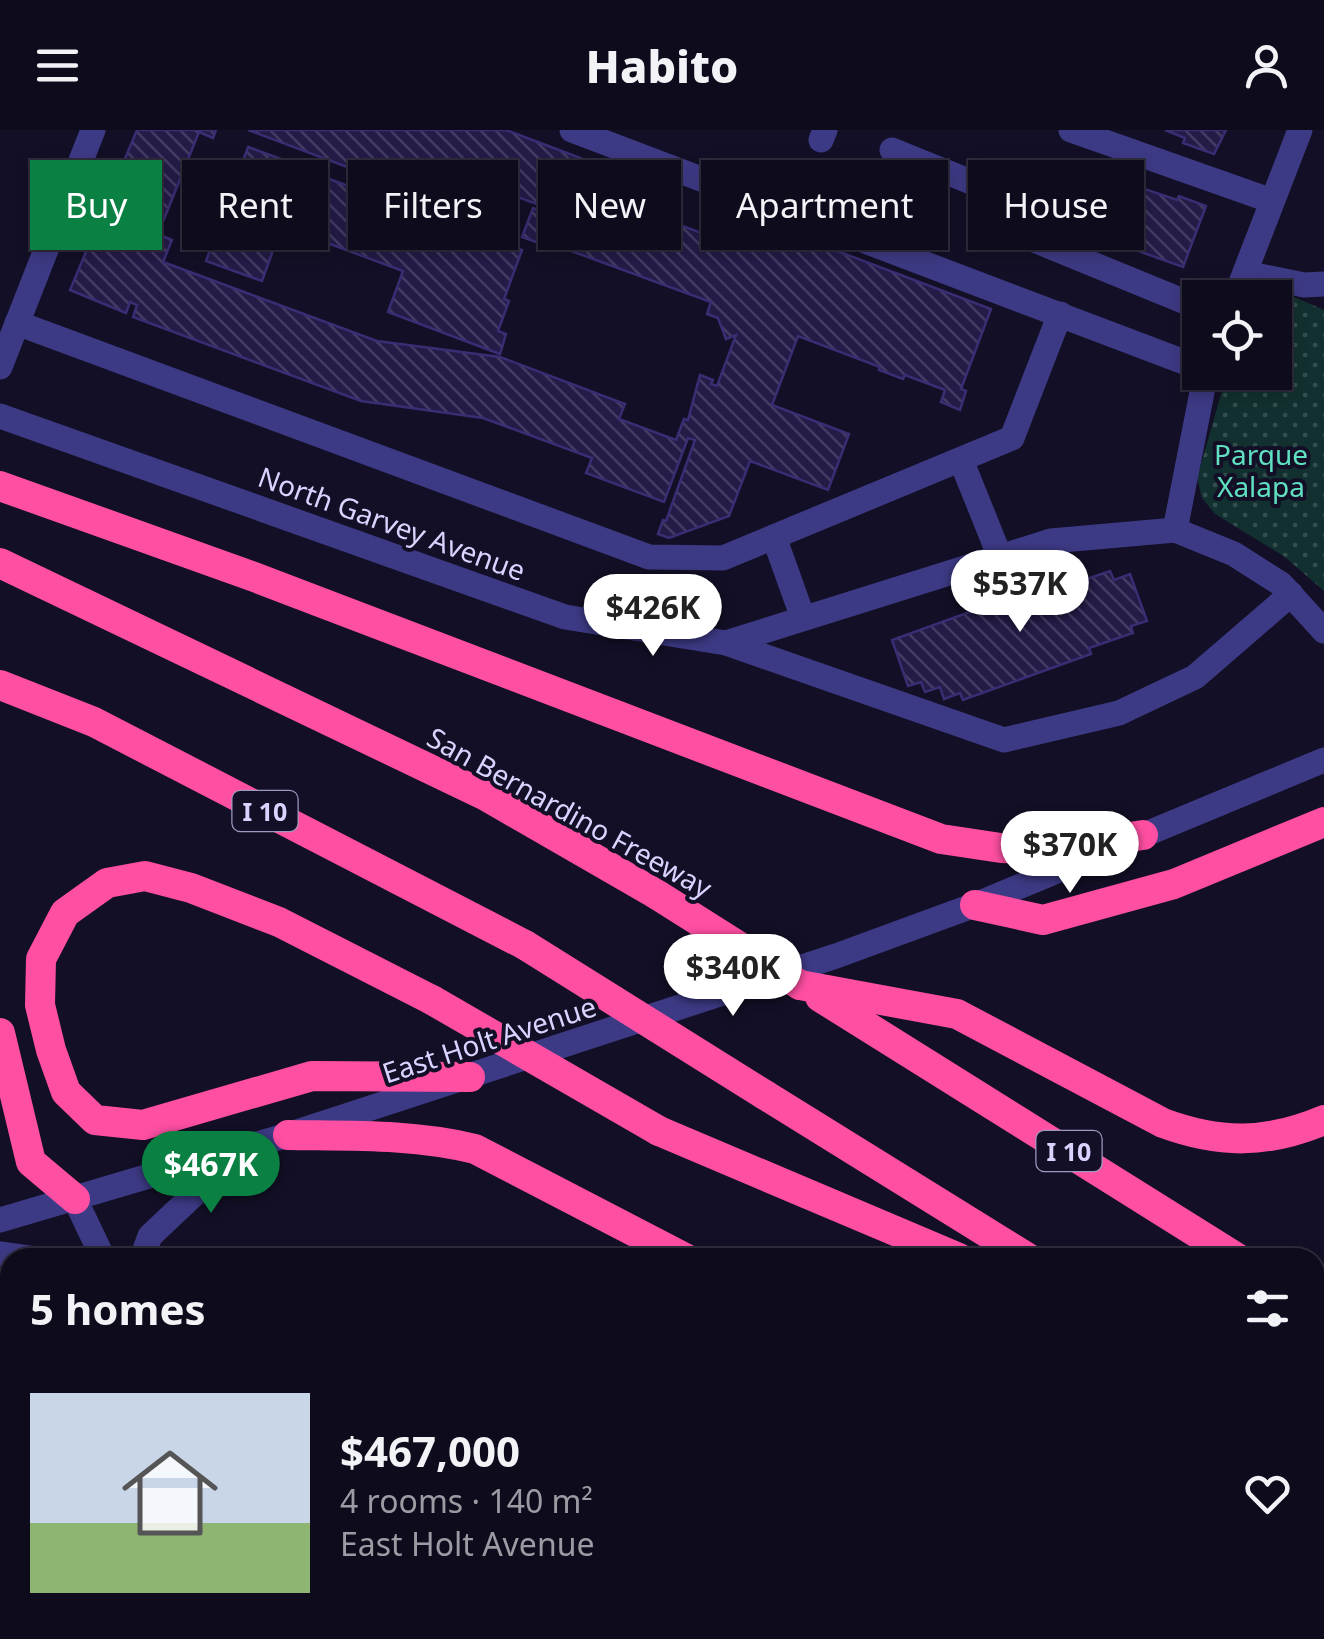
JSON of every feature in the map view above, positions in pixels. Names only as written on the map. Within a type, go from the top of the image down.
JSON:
[{"type":"highway","points":[[0,486],[257,578],[941,839],[1043,850],[1143,835]]},
{"type":"highway","name":"San Bernardino Freeway","points":[[0,563],[486,796],[656,894],[1221,1248]]},
{"type":"highway","name":"I 10","points":[[0,685],[94,722],[525,945],[1012,1248]]},
{"type":"highway","points":[[975,906],[1043,920],[1174,884],[1324,822]]},
{"type":"highway","points":[[470,1077],[312,1076],[143,1125],[94,1120],[66,1092],[51,1050],[40,1005],[42,959],[65,913],[106,883],[145,876],[191,888],[279,922],[432,1000],[659,1131],[936,1248]]},
{"type":"highway","points":[[800,985],[957,1014],[1163,1123],[1199,1136],[1235,1140],[1270,1137],[1324,1120]]},
{"type":"highway","points":[[0,1033],[31,1162],[76,1200]]},
{"type":"highway","points":[[288,1135],[390,1136],[444,1141],[475,1149],[666,1248]]},
{"type":"street","points":[[0,366],[93,130]]},
{"type":"street","points":[[572,130],[1182,362]]},
{"type":"street","points":[[1071,130],[1272,201]]},
{"type":"street","points":[[1241,280],[1300,130]]},
{"type":"street","points":[[892,150],[1040,210],[1034,240],[1182,301]]},
{"type":"street","points":[[1244,273],[1304,285],[1324,284]]},
{"type":"street","points":[[17,323],[650,557],[723,558],[1012,438],[1060,314]]},
{"type":"street","points":[[1175,530],[1200,390]]},
{"type":"street","name":"North Garvey Avenue","points":[[0,416],[565,617],[726,643],[1050,541],[1175,530],[1234,554],[1291,594],[1324,631]]},
{"type":"street","points":[[961,460],[1000,557]]},
{"type":"street","points":[[774,538],[804,618]]},
{"type":"street","points":[[726,643],[1004,740],[1120,713],[1195,677],[1291,594]]},
{"type":"street","name":"East Holt Avenue","points":[[8,1215],[76,1200],[288,1135],[836,956],[975,906],[1324,760]]},
{"type":"street","points":[[146,1248],[150,1236],[242,1149]]},
{"type":"street","points":[[76,1200],[98,1248]]},
{"type":"green space","name":"Parque Xalapa","points":[[1292,296],[1324,310],[1324,591],[1285,557],[1215,514],[1202,498],[1197,478],[1222,390],[1292,390]]},
{"type":"building","points":[[137,130],[216,130],[213,138],[199,132],[188,160],[182,160],[182,174],[162,224],[162,160],[124,160]]},
{"type":"building","points":[[248,130],[506,130],[583,159],[538,160],[538,205],[518,197],[518,160],[348,160],[348,167]]},
{"type":"building","points":[[1165,130],[1226,130],[1214,154],[1183,143],[1185,138]]},
{"type":"building","points":[[248,147],[284,160],[243,160]]},
{"type":"building","points":[[328,179],[348,186],[348,250],[522,250],[504,299],[509,301],[498,331],[506,334],[500,354],[388,312],[403,271],[328,243]]},
{"type":"building","points":[[1144,189],[1206,206],[1183,267],[1136,250],[1144,250]]},
{"type":"building","points":[[533,208],[538,210],[538,243],[522,237]]},
{"type":"building","points":[[681,225],[701,233],[701,250],[835,250],[991,309],[961,389],[966,391],[960,410],[941,402],[945,390],[905,375],[903,379],[798,336],[772,405],[849,434],[828,490],[750,461],[729,516],[669,538],[658,534],[695,440],[688,438],[664,502],[586,473],[592,458],[483,418],[361,401],[133,317],[137,305],[130,302],[126,313],[70,290],[87,250],[162,250],[162,236],[172,240],[163,262],[377,341],[500,357],[625,404],[619,419],[676,440],[684,419],[688,420],[700,375],[717,386],[736,335],[726,339],[718,318],[707,314],[711,302],[568,250],[681,250]]},
{"type":"building","points":[[210,250],[273,250],[262,281],[206,261]]},
{"type":"building","points":[[1110,571],[1114,580],[1130,574],[1147,621],[1131,626],[1133,633],[1089,648],[1091,654],[963,700],[960,693],[944,699],[940,687],[925,692],[921,682],[908,686],[892,640],[1072,575],[1075,583]]}]
